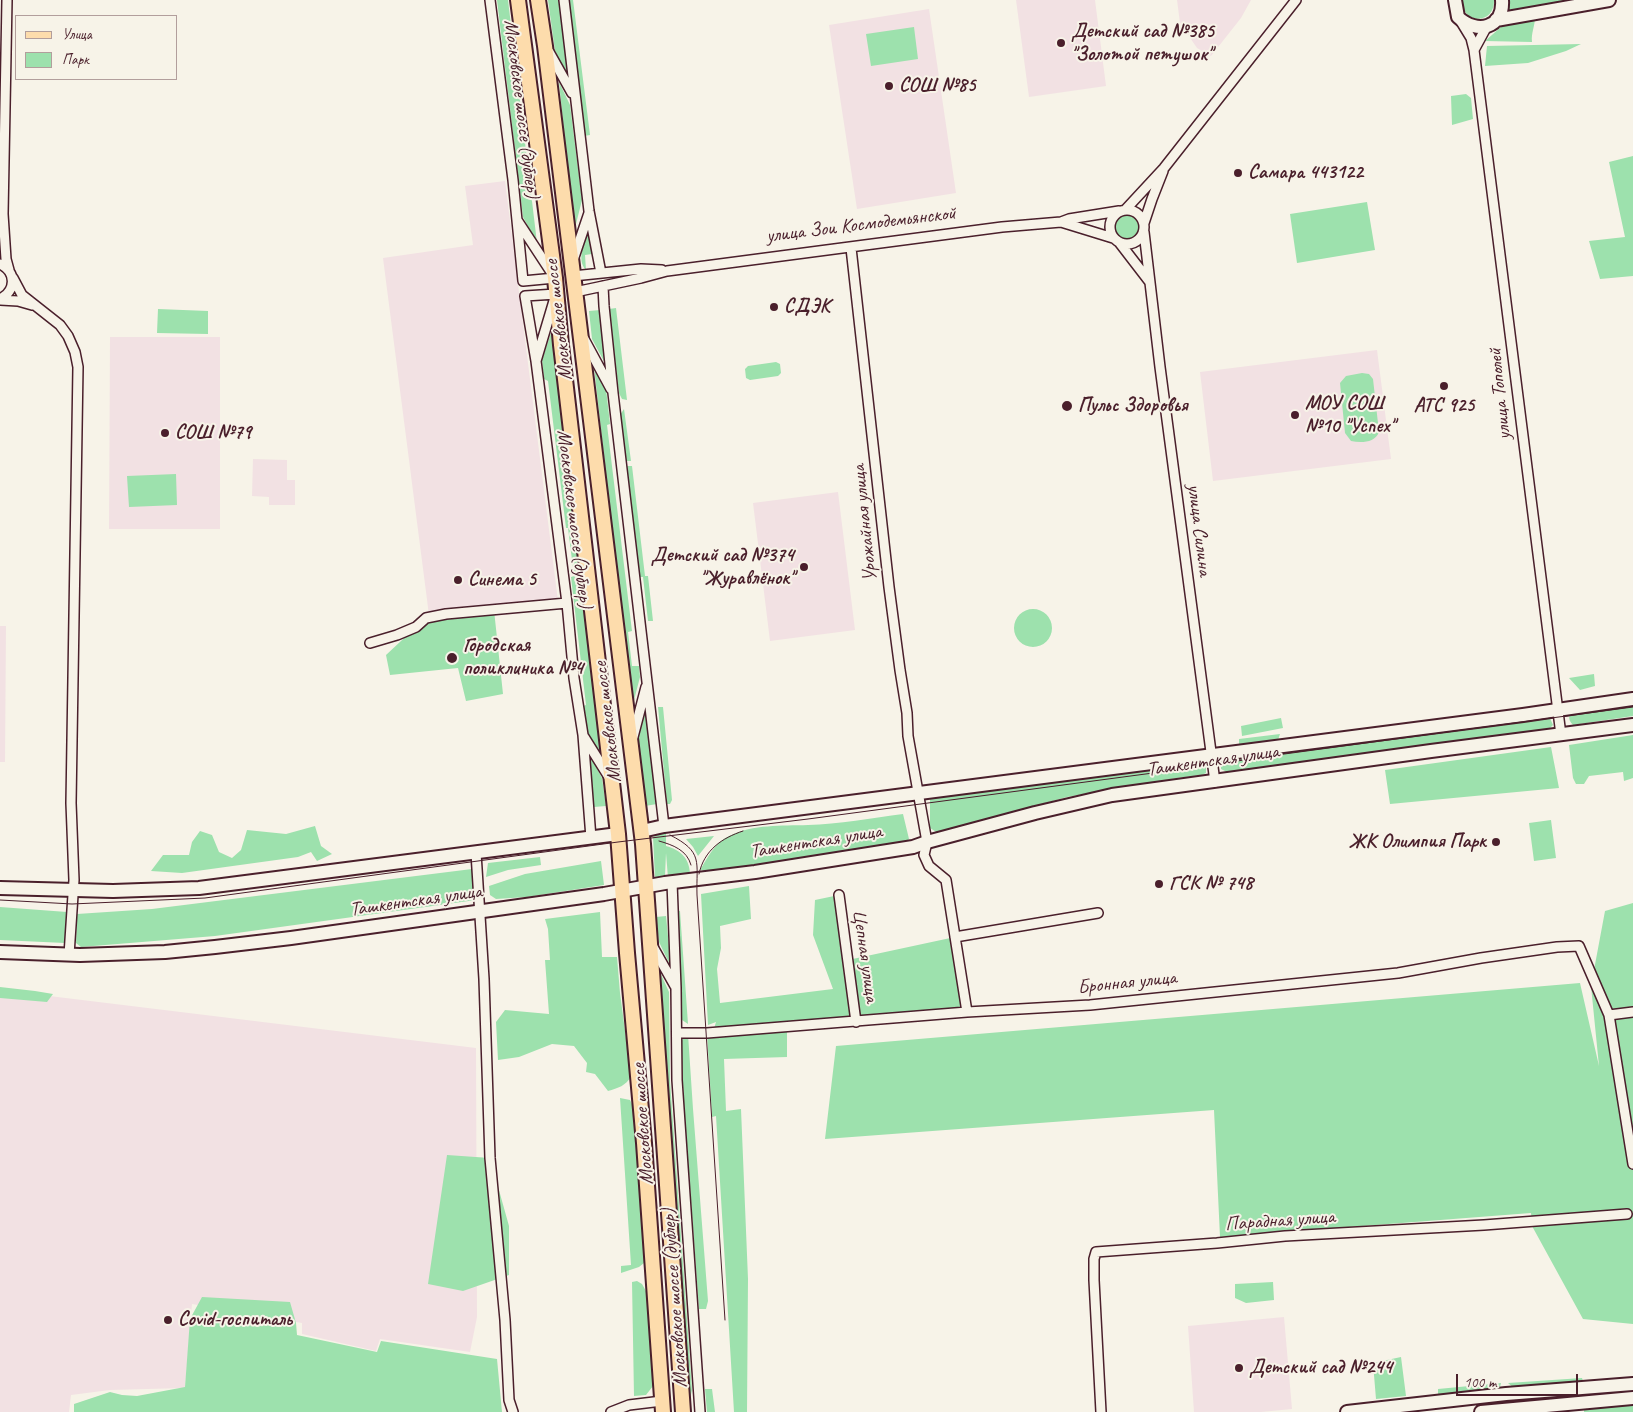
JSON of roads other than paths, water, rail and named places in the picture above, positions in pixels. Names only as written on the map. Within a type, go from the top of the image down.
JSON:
[{"type":"main road","name":"Московское шоссе","points":[[518,0],[555,278],[618,834],[644,1143],[663,1407]]},
{"type":"main road","name":"Московское шоссе","points":[[538,0],[642,831],[683,1412]]},
{"type":"main road","points":[[1492,23],[1501,12],[1502,0]]},
{"type":"main road","points":[[1454,1],[1458,17],[1471,26],[1482,28],[1492,23],[1609,0]]},
{"type":"main road","name":"улица Зои Космодемьянской","points":[[555,278],[573,270]]},
{"type":"main road","name":"улица Зои Космодемьянской","points":[[556,294],[575,292]]},
{"type":"main road","name":"Ташкентская улица","points":[[0,888],[113,891],[199,888],[591,838],[664,826],[1633,699]]},
{"type":"main road","name":"Ташкентская улица","points":[[0,952],[69,955],[156,952],[300,937],[481,912],[913,847],[1035,813],[1112,796],[1431,751],[1633,725]]},
{"type":"main road","points":[[1347,1412],[1506,1394],[1633,1384]]},
{"type":"main road","points":[[1480,1412],[1633,1398]]},
{"type":"street","points":[[8,0],[3,214],[6,260],[22,295],[60,325],[68,336],[75,352],[78,367],[71,803],[73,890],[69,955]]},
{"type":"street","name":"Московское шоссе (дублер)","points":[[490,0],[517,220],[522,281]]},
{"type":"street","points":[[564,0],[589,211],[601,273]]},
{"type":"street","points":[[1150,282],[1116,240],[1110,225],[1112,217],[1122,210],[1164,168],[1296,0]]},
{"type":"street","name":"улица Тополей","points":[[1458,17],[1471,38],[1474,50],[1561,735]]},
{"type":"street","points":[[1474,50],[1492,23]]},
{"type":"street","points":[[545,46],[575,97]]},
{"type":"street","points":[[1116,240],[1125,244],[1132,244],[1139,239],[1164,168]]},
{"type":"street","points":[[1122,210],[1134,210],[1141,216],[1144,228]]},
{"type":"street","name":"улица Зои Космодемьянской","points":[[575,292],[667,271],[1002,227],[1061,222],[1122,210]]},
{"type":"street","points":[[573,270],[589,211]]},
{"type":"street","points":[[0,226],[3,214]]},
{"type":"street","points":[[517,220],[555,278]]},
{"type":"street","name":"улица Зои Космодемьянской","points":[[1061,222],[1116,240]]},
{"type":"street","name":"улица Силина","points":[[1144,228],[1215,782]]},
{"type":"street","name":"Урожайная улица","points":[[851,248],[894,624],[907,713],[908,736],[927,842]]},
{"type":"street","points":[[0,264],[11,274],[11,291],[0,300]]},
{"type":"street","name":"улица Зои Космодемьянской","points":[[573,270],[601,273],[641,269],[667,271]]},
{"type":"street","name":"улица Зои Космодемьянской","points":[[522,281],[555,278]]},
{"type":"street","points":[[603,286],[613,393],[664,826]]},
{"type":"street","points":[[536,361],[556,294]]},
{"type":"street","name":"улица Зои Космодемьянской","points":[[525,296],[556,294]]},
{"type":"street","name":"Московское шоссе (дублер)","points":[[525,296],[536,361],[567,603],[574,678],[582,735],[591,838]]},
{"type":"street","points":[[0,300],[18,301],[34,306]]},
{"type":"street","points":[[580,333],[613,393]]},
{"type":"street","points":[[370,643],[416,627],[426,618],[446,614],[567,603]]},
{"type":"street","points":[[631,745],[648,682]]},
{"type":"street","points":[[582,735],[612,782]]},
{"type":"street","points":[[927,842],[924,855],[929,866],[946,880],[967,1012]]},
{"type":"street","points":[[476,853],[481,912],[490,1158],[505,1320],[509,1400],[513,1412]]},
{"type":"street","name":"Московское шоссе (дублер)","points":[[672,882],[677,1080],[700,1412]]},
{"type":"street","name":"Цепная улица","points":[[839,895],[856,1022]]},
{"type":"street","points":[[955,937],[1098,913]]},
{"type":"street","points":[[650,943],[676,988]]},
{"type":"street","name":"Бронная улица","points":[[677,1033],[707,1033],[967,1012],[1090,1005],[1398,973],[1481,958],[1557,947],[1579,946],[1609,1015]]},
{"type":"street","points":[[1633,1012],[1609,1015],[1629,1102],[1633,1164]]},
{"type":"street","name":"Парадная улица","points":[[1101,1412],[1094,1280],[1096,1252],[1217,1244],[1285,1236],[1484,1225],[1627,1214]]},
{"type":"street","points":[[693,1412],[699,1398]]},
{"type":"street","points":[[611,1412],[629,1404],[663,1407]]},
{"type":"tram line","points":[[0,900],[72,904],[205,898],[1213,765],[1633,707]]},
{"type":"tram line","points":[[699,874],[705,858],[715,846],[728,837],[743,831]]},
{"type":"tram line","points":[[670,835],[688,847],[696,859],[697,866],[697,895],[725,1320]]},
{"type":"tram line","points":[[659,841],[674,846],[683,852],[691,865]]},
{"type":"place","name":"Детский сад №385 \"Золотой петушок\"","points":[[1061,43]]},
{"type":"place","name":"СОШ №85","points":[[889,86]]},
{"type":"place","name":"Самара 443122","points":[[1238,173]]},
{"type":"place","name":"СДЭК","points":[[774,307]]},
{"type":"place","name":"АТС 925","points":[[1444,386]]},
{"type":"place","name":"Пульс Здоровья","points":[[1067,406]]},
{"type":"place","name":"МОУ СОШ №10 \"Успех\"","points":[[1295,415]]},
{"type":"place","name":"СОШ №79","points":[[165,433]]},
{"type":"place","name":"Детский сад №374 \"Журавлёнок\"","points":[[804,567]]},
{"type":"place","name":"Синема 5","points":[[458,580]]},
{"type":"place","name":"Городская поликлиника №4","points":[[452,658]]},
{"type":"place","name":"ЖК Олимпия Парк","points":[[1496,842]]},
{"type":"place","name":"ГСК № 748","points":[[1159,884]]},
{"type":"place","name":"Covid-госпиталь","points":[[168,1320]]},
{"type":"place","name":"Детский сад №244","points":[[1239,1368]]}]
